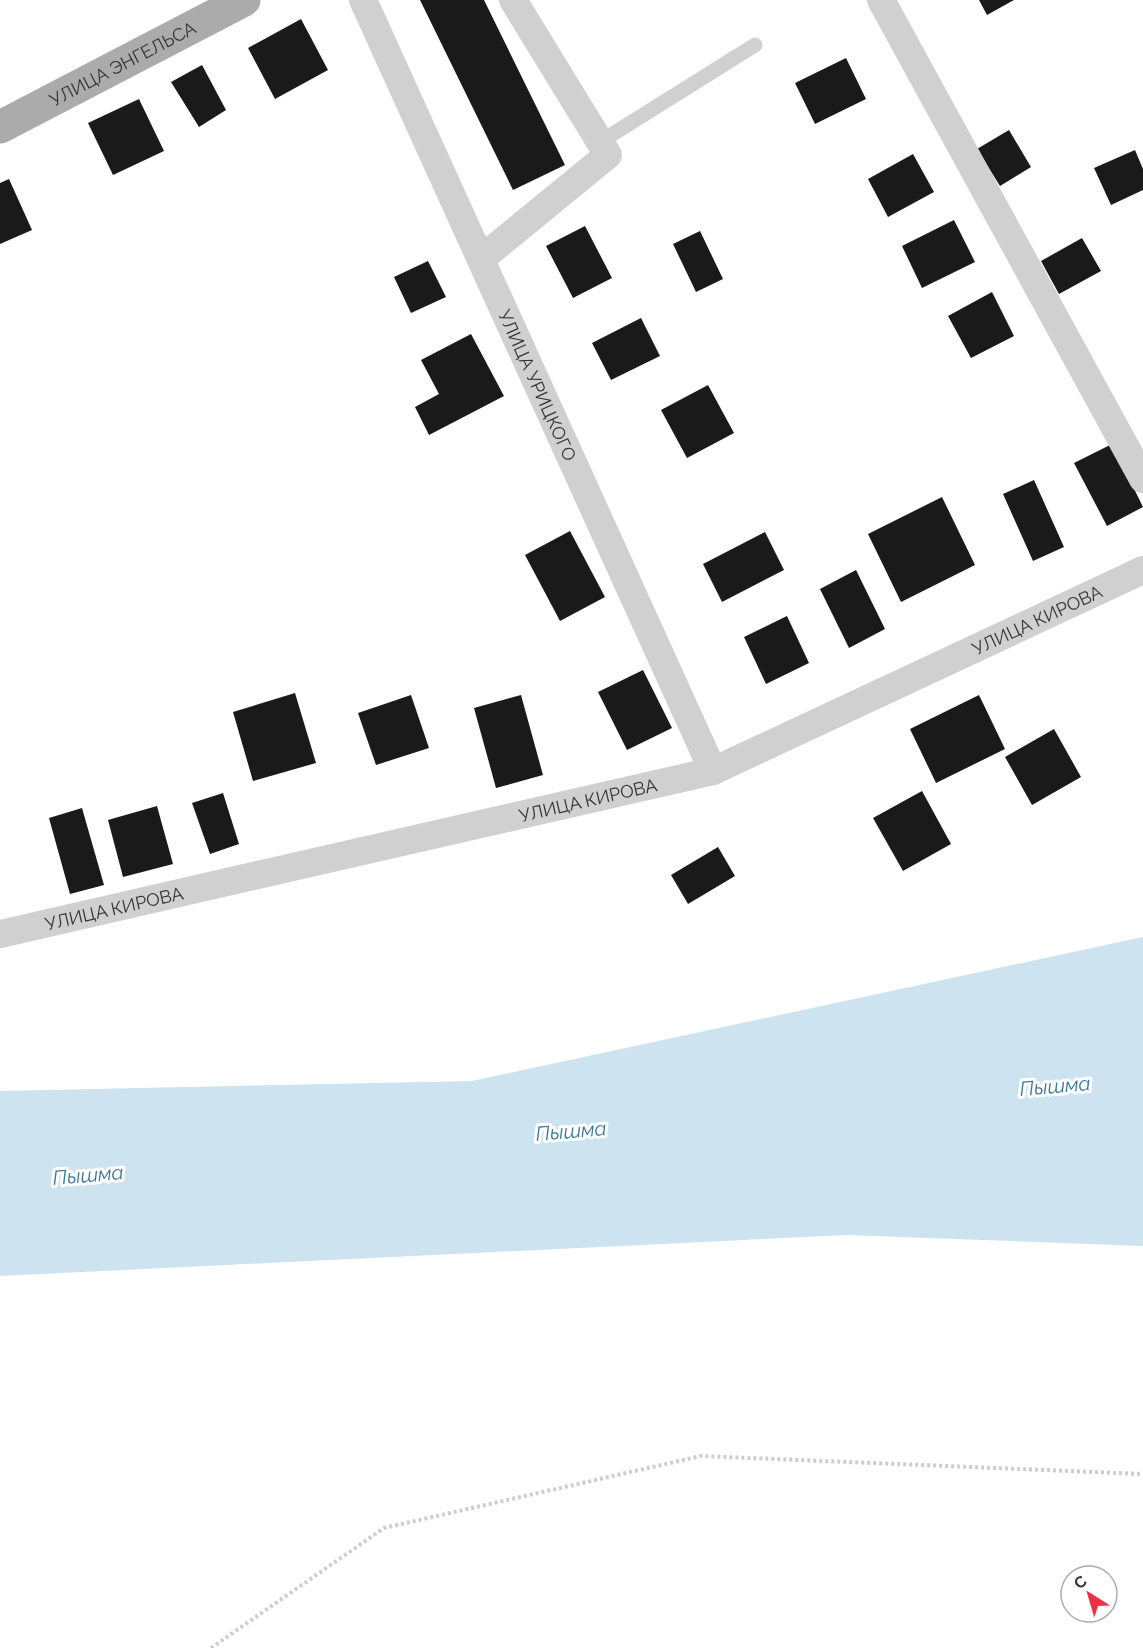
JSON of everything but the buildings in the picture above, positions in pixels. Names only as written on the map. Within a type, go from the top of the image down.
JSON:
[{"type":"main road","name":"УЛИЦА ЭНГЕЛЬСА","points":[[0,127],[244,0]]},
{"type":"street","name":"УЛИЦА УРИЦКОГО","points":[[363,0],[713,771]]},
{"type":"street","points":[[481,259],[608,155],[513,0]]},
{"type":"street","points":[[881,0],[1143,478]]},
{"type":"street","name":"УЛИЦА КИРОВА","points":[[0,934],[713,771],[1143,570]]},
{"type":"lane","points":[[600,142],[755,45]]},
{"type":"path","points":[[211,1648],[384,1528],[701,1456],[1143,1474]]},
{"type":"water","name":"Пышма","points":[[1143,937],[1143,1246],[847,1235],[0,1276],[0,1091],[472,1081]]}]
